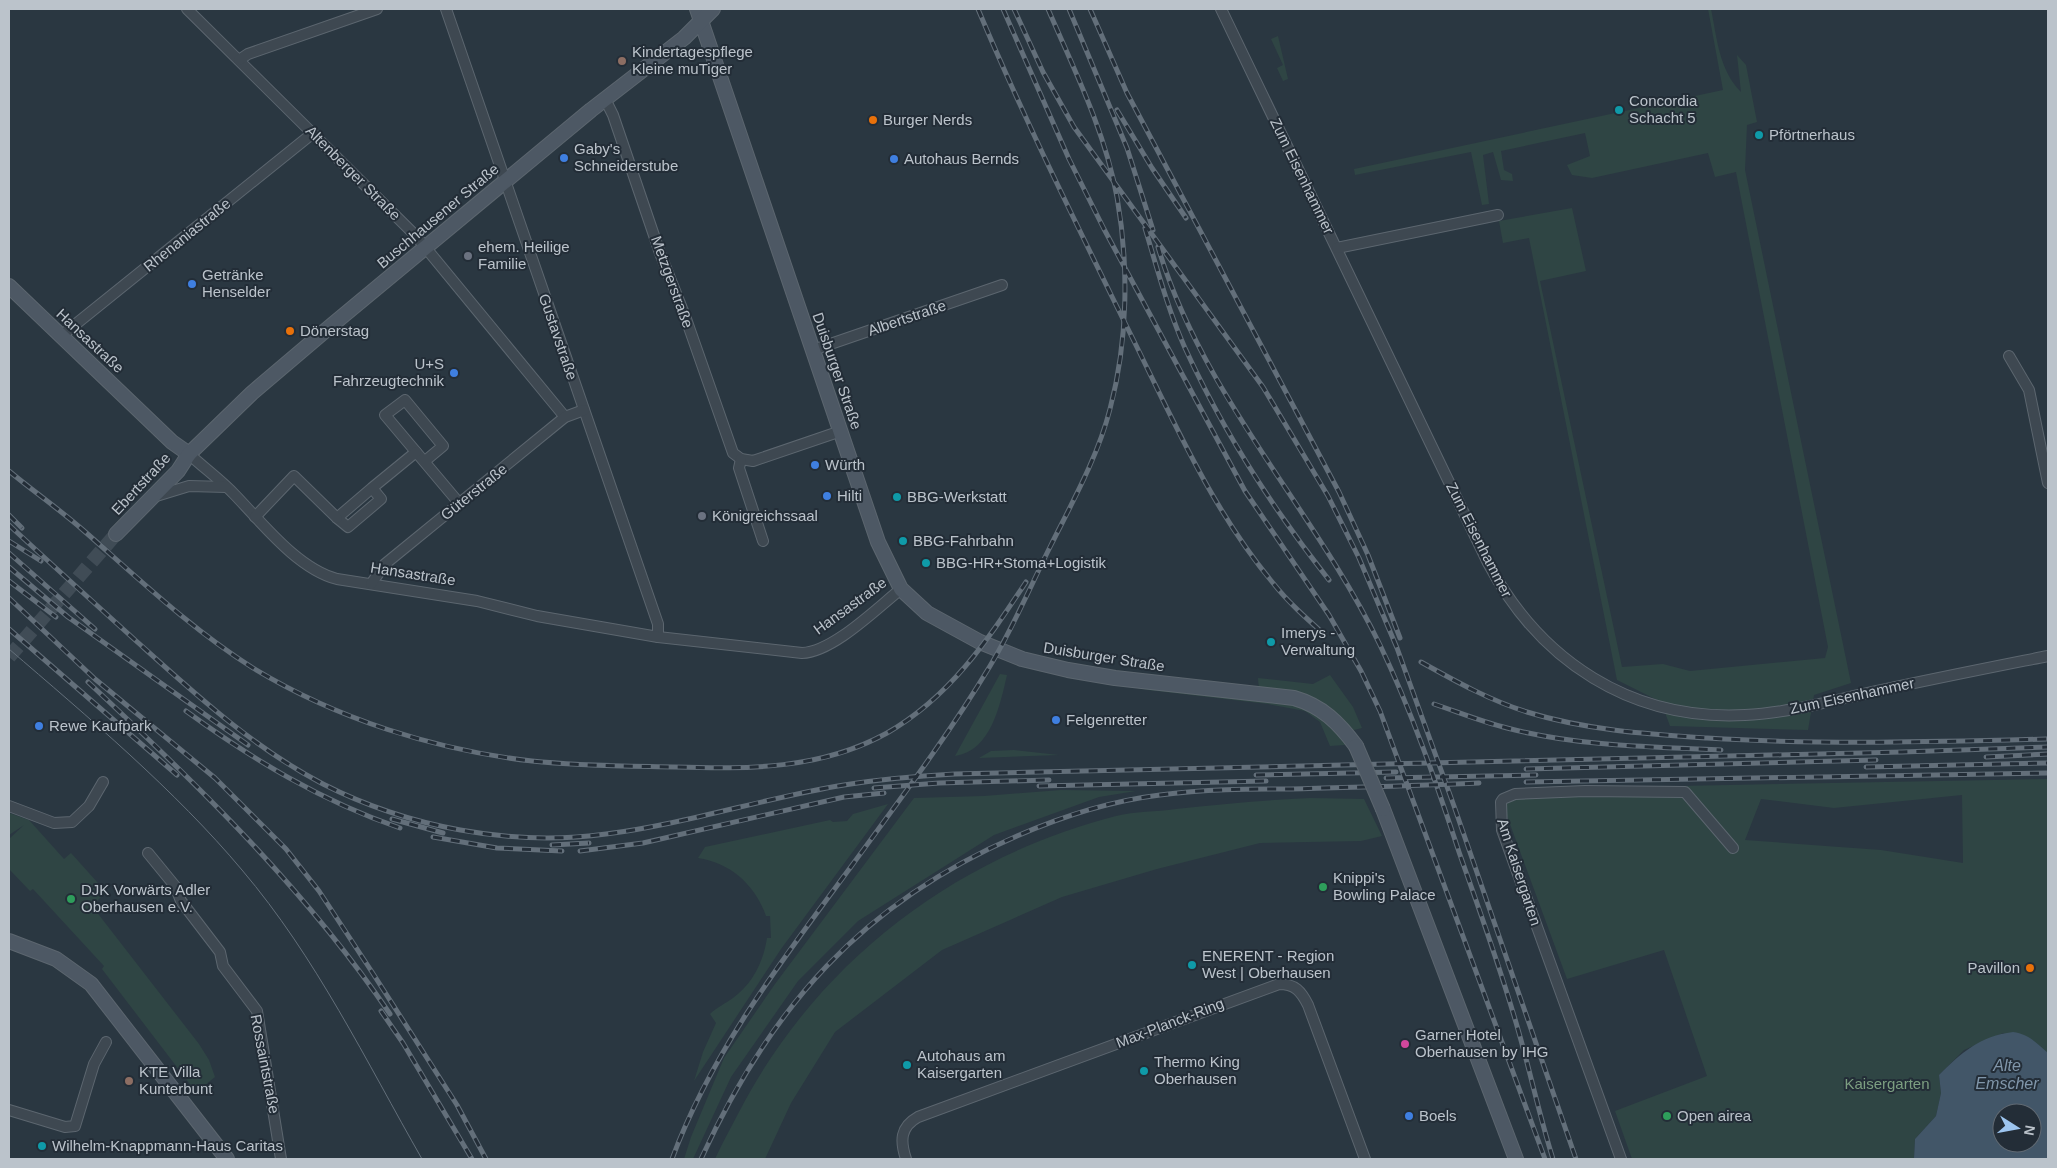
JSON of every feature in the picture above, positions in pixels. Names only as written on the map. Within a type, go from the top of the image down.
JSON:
[{"type":"main road","name":"Buschhausener Straße","points":[[189,454],[252,393],[332,324],[427,248],[591,110],[606,101],[684,38],[699,15],[713,9]]},
{"type":"main road","name":"Duisburger Straße","points":[[699,15],[878,542],[901,589],[927,613],[944,624],[1022,659],[1098,675],[1294,698],[1312,704],[1329,715],[1356,746],[1383,809],[1516,1159]]},
{"type":"main road","name":"Hansastraße","points":[[9,286],[172,442],[189,454]]},
{"type":"main road","name":"Ebertstraße","points":[[116,534],[178,471],[189,454]]},
{"type":"main road","points":[[9,941],[56,959],[91,984],[227,1159]]},
{"type":"street","name":"Altenberger Straße","points":[[187,9],[427,248],[565,417]]},
{"type":"street","points":[[240,60],[248,54],[377,9]]},
{"type":"street","name":"Gustavstraße","points":[[446,9],[658,624],[658,637]]},
{"type":"street","name":"Zum Eisenhammer","points":[[1221,9],[1504,593],[1521,616],[1546,643],[1569,662],[1601,683],[1630,697],[1668,709],[1703,714],[1745,715],[1822,703],[2048,656]]},
{"type":"street","name":"Metzgerstraße","points":[[606,101],[613,115],[660,253],[685,316],[731,448],[742,459]]},
{"type":"street","name":"Rhenaniastraße","points":[[61,336],[314,134]]},
{"type":"street","points":[[1337,248],[1498,215]]},
{"type":"street","name":"Albertstraße","points":[[812,350],[1002,285]]},
{"type":"street","points":[[2009,356],[2029,390],[2048,483]]},
{"type":"street","points":[[425,462],[443,446],[405,400],[385,415],[459,503]]},
{"type":"street","name":"Güterstraße","points":[[371,584],[386,564],[459,503],[565,417],[584,410]]},
{"type":"street","points":[[763,541],[738,468],[742,459],[748,461],[757,460],[840,431]]},
{"type":"street","points":[[255,517],[294,476],[337,518],[416,452]]},
{"type":"street","name":"Hansastraße","points":[[189,454],[312,569],[338,579],[477,601],[537,616],[658,637],[812,652],[830,644],[901,589]]},
{"type":"street","points":[[152,498],[189,486],[226,487]]},
{"type":"street","points":[[9,806],[54,823],[72,822],[89,806],[103,782]]},
{"type":"street","name":"Am Kaisergarten","points":[[1621,1159],[1502,830],[1501,802],[1510,795],[1515,794],[1585,791],[1685,792],[1733,848]]},
{"type":"street","name":"Rossaintstraße","points":[[148,853],[175,886],[181,901],[220,952],[223,966],[257,1011],[281,1159]]},
{"type":"street","name":"Max-Planck-Ring","points":[[906,1159],[902,1146],[902,1134],[908,1123],[918,1117],[1279,984],[1290,985],[1298,990],[1308,1005],[1365,1159]]},
{"type":"street","points":[[9,1110],[72,1128],[77,1123],[94,1064],[106,1042]]},
{"type":"green space","points":[[1708,9],[1711,9],[1723,64],[1741,92],[1737,55],[1746,65],[1757,122],[1747,125],[1745,170],[1851,683],[1814,695],[1808,730],[1670,726],[1661,702],[1617,680],[1529,238],[1503,243],[1499,221],[1572,208],[1586,271],[1540,281],[1622,667],[1663,664],[1690,671],[1825,658],[1828,647],[1736,172],[1715,177],[1708,153],[1592,178],[1572,175],[1567,165],[1590,156],[1585,133],[1501,151],[1504,170],[1512,174],[1513,181],[1501,180],[1493,152],[1483,155],[1489,204],[1482,205],[1471,152],[1355,175],[1354,169],[1723,90]]},
{"type":"green space","points":[[1278,36],[1288,79],[1283,81],[1277,68],[1283,65],[1271,39]]},
{"type":"green space","points":[[1040,666],[1259,690],[1258,678],[1313,684],[1330,675],[1353,707],[1362,728],[1350,731],[1358,744],[1330,746],[1320,722],[1305,711],[1268,704],[1148,690],[1038,671]]},
{"type":"green space","points":[[1000,674],[1007,675],[992,725],[977,745],[967,752],[955,756]]},
{"type":"green space","points":[[1014,750],[1059,755],[979,758],[991,751]]},
{"type":"green space","name":"Kaisergarten","points":[[2048,779],[2048,1053],[2003,1033],[1964,1050],[1939,1075],[1941,1093],[1936,1116],[1915,1139],[1914,1159],[1632,1159],[1615,1111],[1707,1076],[1664,950],[1567,979],[1500,797],[1678,786]],"holes":[[[1962,795],[1963,863],[1881,850],[1745,840],[1761,799],[1834,808]]]},
{"type":"green space","points":[[1061,790],[1136,791],[1099,797],[994,835],[858,921],[798,981],[731,1077],[693,1159],[684,1159],[691,1137],[724,1058],[775,984],[914,798],[984,796]]},
{"type":"green space","points":[[1311,798],[1364,799],[1382,836],[1361,841],[1260,843],[1157,869],[1062,897],[942,950],[835,1032],[791,1103],[765,1159],[715,1159],[739,1112],[771,1058],[807,1009],[849,964],[895,924],[945,889],[999,859],[1056,835],[1123,814]]},
{"type":"green space","points":[[888,804],[781,949],[694,1081],[703,1052],[716,1023],[710,1014],[746,986],[760,964],[767,938],[771,938],[770,916],[766,916],[748,885],[731,870],[698,858],[705,847],[830,820],[833,822],[847,821],[853,814]]},
{"type":"green space","points":[[9,813],[29,820],[64,859],[71,853],[106,892],[92,906],[199,1044],[209,1060],[215,1077],[196,1092],[102,969],[104,966],[33,889],[30,891],[9,869],[9,839],[24,825],[9,835]]},
{"type":"water","name":"Alte Emscher","points":[[2013,1032],[2024,1035],[2048,1053],[2048,1159],[1914,1159],[1915,1139],[1936,1116],[1941,1093],[1939,1075],[1963,1053],[1991,1037]]},
{"type":"tunnel","points":[[9,657],[116,534]]},
{"type":"tram line","points":[[9,649],[160,783],[216,841],[269,903],[339,1010],[422,1159]]},
{"type":"railway","points":[[978,9],[1066,202],[1190,455],[1228,521],[1250,553],[1291,603],[1324,634]]},
{"type":"railway","points":[[1003,9],[1069,159],[1104,229],[1245,491],[1329,615],[1361,671],[1380,711],[1545,1159]]},
{"type":"railway","points":[[1014,9],[1043,72],[1074,127],[1263,387],[1328,496],[1359,558],[1397,648],[1454,806],[1576,1159]]},
{"type":"railway","points":[[672,1159],[688,1119],[707,1081],[751,1007],[799,937],[922,769],[990,666],[1014,622],[1076,495],[1105,427],[1116,383],[1123,330],[1125,276],[1121,223],[1112,172],[1097,124],[1048,9]]},
{"type":"railway","points":[[1069,9],[1127,148],[1153,230]]},
{"type":"railway","points":[[1090,9],[1127,93],[1339,492],[1368,555],[1400,638]]},
{"type":"railway","points":[[1117,110],[1152,168],[1186,218]]},
{"type":"railway","points":[[1145,228],[1173,319],[1200,379],[1250,468],[1288,525],[1329,580]]},
{"type":"railway","points":[[1158,247],[1177,301],[1202,352],[1230,402],[1324,546],[1353,595],[1392,670],[1432,773],[1498,965],[1519,1033],[1553,1159]]},
{"type":"railway","points":[[9,471],[74,522],[186,620],[230,653],[285,686],[353,717],[388,730],[459,749],[532,761],[621,766],[756,767],[810,761],[862,745],[887,733],[930,703],[966,666],[1026,582]]},
{"type":"railway","points":[[9,515],[22,528]]},
{"type":"railway","points":[[9,525],[224,718],[297,769],[355,799],[389,812],[460,830],[497,835],[534,838],[606,834],[695,818],[814,790],[872,781],[955,774],[2048,747]]},
{"type":"railway","points":[[9,541],[41,561]]},
{"type":"railway","points":[[9,553],[95,629]]},
{"type":"railway","points":[[9,567],[68,617],[248,745]]},
{"type":"railway","points":[[9,581],[56,617]]},
{"type":"railway","points":[[9,598],[95,679],[215,778],[286,849],[319,891],[372,972],[457,1105],[486,1159]]},
{"type":"railway","points":[[9,629],[177,775]]},
{"type":"railway","points":[[1421,662],[1473,690],[1527,712],[1571,723],[1616,730],[1662,735],[1792,742],[2048,739]]},
{"type":"railway","points":[[88,682],[209,799],[286,881],[357,968],[390,1014]]},
{"type":"railway","points":[[1434,704],[1498,726],[1560,739],[1613,745],[1721,750]]},
{"type":"railway","points":[[186,711],[236,746],[315,792],[400,828]]},
{"type":"railway","points":[[1986,757],[2048,754]]},
{"type":"railway","points":[[1526,769],[1876,760]]},
{"type":"railway","points":[[1866,767],[2048,763]]},
{"type":"railway","points":[[1256,775],[1396,772]]},
{"type":"railway","points":[[1526,782],[2048,773]]},
{"type":"railway","points":[[1386,778],[1536,775]]},
{"type":"railway","points":[[874,788],[939,783],[1049,780]]},
{"type":"railway","points":[[1039,786],[1266,781]]},
{"type":"railway","points":[[701,1159],[728,1105],[758,1054],[790,1008],[827,966],[867,928],[912,894],[962,863],[1017,836],[1069,816],[1105,805],[1176,793],[1479,783]]},
{"type":"railway","points":[[580,851],[643,843],[844,797],[884,793]]},
{"type":"railway","points":[[392,819],[443,833]]},
{"type":"railway","points":[[433,837],[497,848],[562,851]]},
{"type":"railway","points":[[552,845],[589,843]]},
{"type":"railway","points":[[381,1011],[403,1043],[472,1159]]},
{"type":"place","name":"Kindertagespflege Kleine muTiger","points":[[622,61]]},
{"type":"place","name":"Concordia Schacht 5","points":[[1619,110]]},
{"type":"place","name":"Burger Nerds","points":[[873,120]]},
{"type":"place","name":"Pförtnerhaus","points":[[1759,135]]},
{"type":"place","name":"Gaby's Schneiderstube","points":[[564,158]]},
{"type":"place","name":"Autohaus Bernds","points":[[894,159]]},
{"type":"place","name":"ehem. Heilige Familie","points":[[468,256]]},
{"type":"place","name":"Getränke Henselder","points":[[192,284]]},
{"type":"place","name":"Dönerstag","points":[[290,331]]},
{"type":"place","name":"U+S Fahrzeugtechnik","points":[[454,373]]},
{"type":"place","name":"Würth","points":[[815,465]]},
{"type":"place","name":"Hilti","points":[[827,496]]},
{"type":"place","name":"BBG-Werkstatt","points":[[897,497]]},
{"type":"place","name":"Königreichssaal","points":[[702,516]]},
{"type":"place","name":"BBG-Fahrbahn","points":[[903,541]]},
{"type":"place","name":"BBG-HR+Stoma+Logistik","points":[[926,563]]},
{"type":"place","name":"Imerys - Verwaltung","points":[[1271,642]]},
{"type":"place","name":"Felgenretter","points":[[1056,720]]},
{"type":"place","name":"Rewe Kaufpark","points":[[39,726]]},
{"type":"place","name":"Knippi's Bowling Palace","points":[[1323,887]]},
{"type":"place","name":"DJK Vorwärts Adler Oberhausen e.V.","points":[[71,899]]},
{"type":"place","name":"ENERENT - Region West | Oberhausen","points":[[1192,965]]},
{"type":"place","name":"Pavillon","points":[[2030,968]]},
{"type":"place","name":"Garner Hotel Oberhausen by IHG","points":[[1405,1044]]},
{"type":"place","name":"Autohaus am Kaisergarten","points":[[907,1065]]},
{"type":"place","name":"Thermo King Oberhausen","points":[[1144,1071]]},
{"type":"place","name":"KTE Villa Kunterbunt","points":[[129,1081]]},
{"type":"place","name":"Boels","points":[[1409,1116]]},
{"type":"place","name":"Open airea","points":[[1667,1116]]},
{"type":"place","name":"Wilhelm-Knappmann-Haus Caritas","points":[[42,1146]]}]
